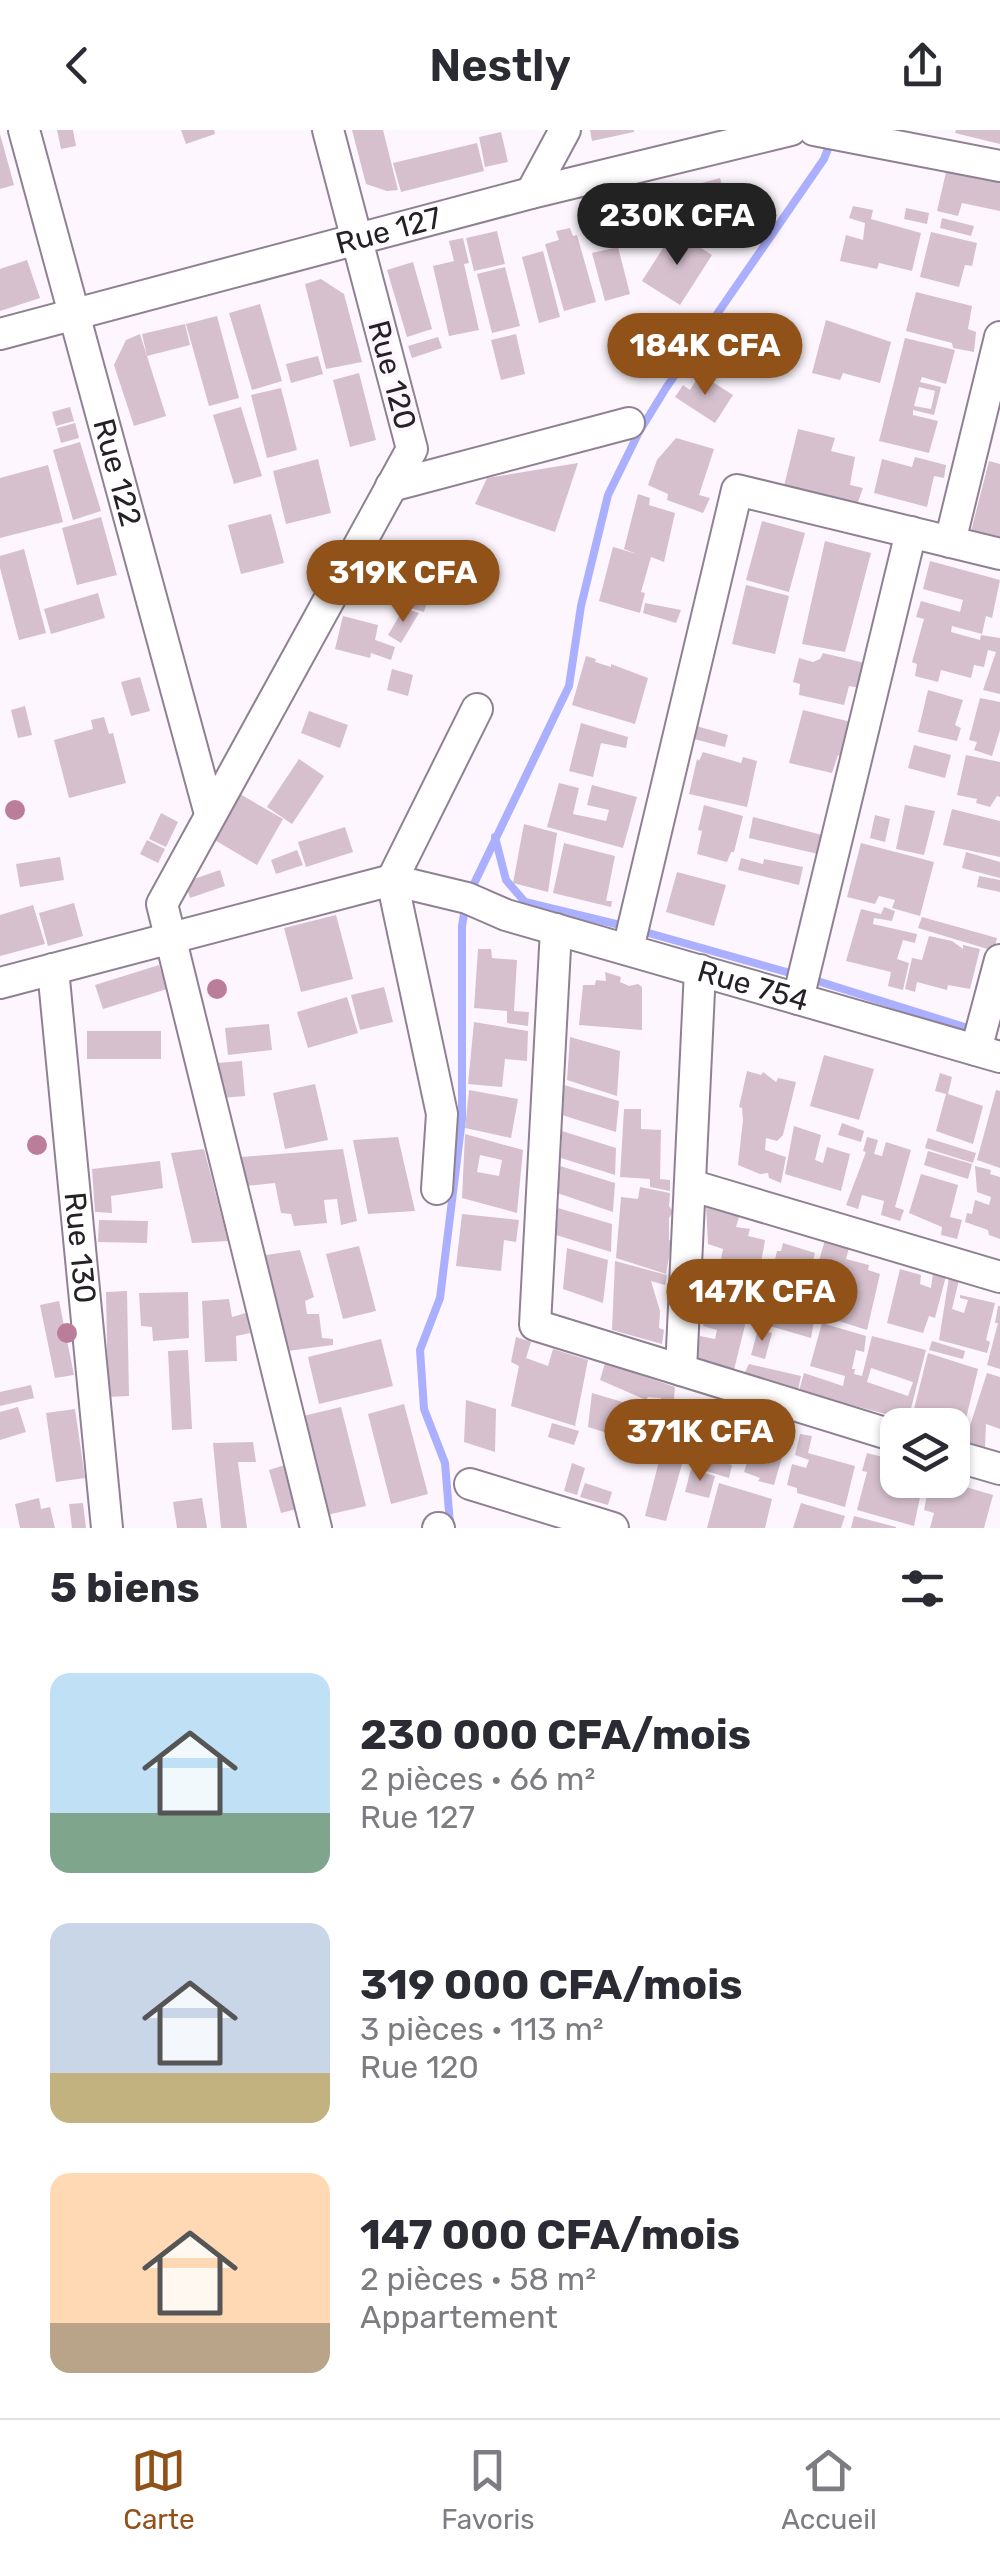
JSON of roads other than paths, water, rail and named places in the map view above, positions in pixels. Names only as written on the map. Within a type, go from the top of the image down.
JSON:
[{"type":"street","name":"Rue 122","points":[[24,130],[210,814]]},
{"type":"street","name":"Rue 120","points":[[316,1528],[162,904],[412,449],[328,130]]},
{"type":"street","points":[[531,193],[565,130]]},
{"type":"street","points":[[814,130],[1000,166]]},
{"type":"street","name":"Rue 127","points":[[0,334],[531,193],[784,131]]},
{"type":"street","points":[[950,542],[999,349]]},
{"type":"street","points":[[391,486],[629,424]]},
{"type":"street","points":[[628,950],[736,490],[1000,554]]},
{"type":"street","points":[[798,999],[911,532]]},
{"type":"street","points":[[437,1189],[442,1114],[392,880],[477,708]]},
{"type":"street","points":[[0,983],[392,880]]},
{"type":"street","name":"Rue 754","points":[[392,880],[467,898],[556,929],[988,1053]]},
{"type":"street","points":[[556,929],[535,1325],[880,1432]]},
{"type":"street","points":[[988,1053],[1000,960]]},
{"type":"street","name":"Rue 130","points":[[54,970],[107,1528]]},
{"type":"street","points":[[681,1370],[700,970]]},
{"type":"street","points":[[690,1185],[1000,1277]]},
{"type":"street","points":[[970,1460],[1000,1469]]},
{"type":"street","points":[[470,1484],[613,1528]]},
{"type":"waterway","points":[[471,890],[569,686],[581,606],[608,495],[666,388],[824,159],[831,141]]},
{"type":"waterway","points":[[495,837],[506,880],[525,902],[624,926]]},
{"type":"waterway","points":[[450,1524],[445,1463],[424,1409],[420,1350],[440,1298],[462,1119],[465,908]]},
{"type":"waterway","points":[[638,930],[797,975]]},
{"type":"waterway","points":[[811,979],[974,1030]]}]
